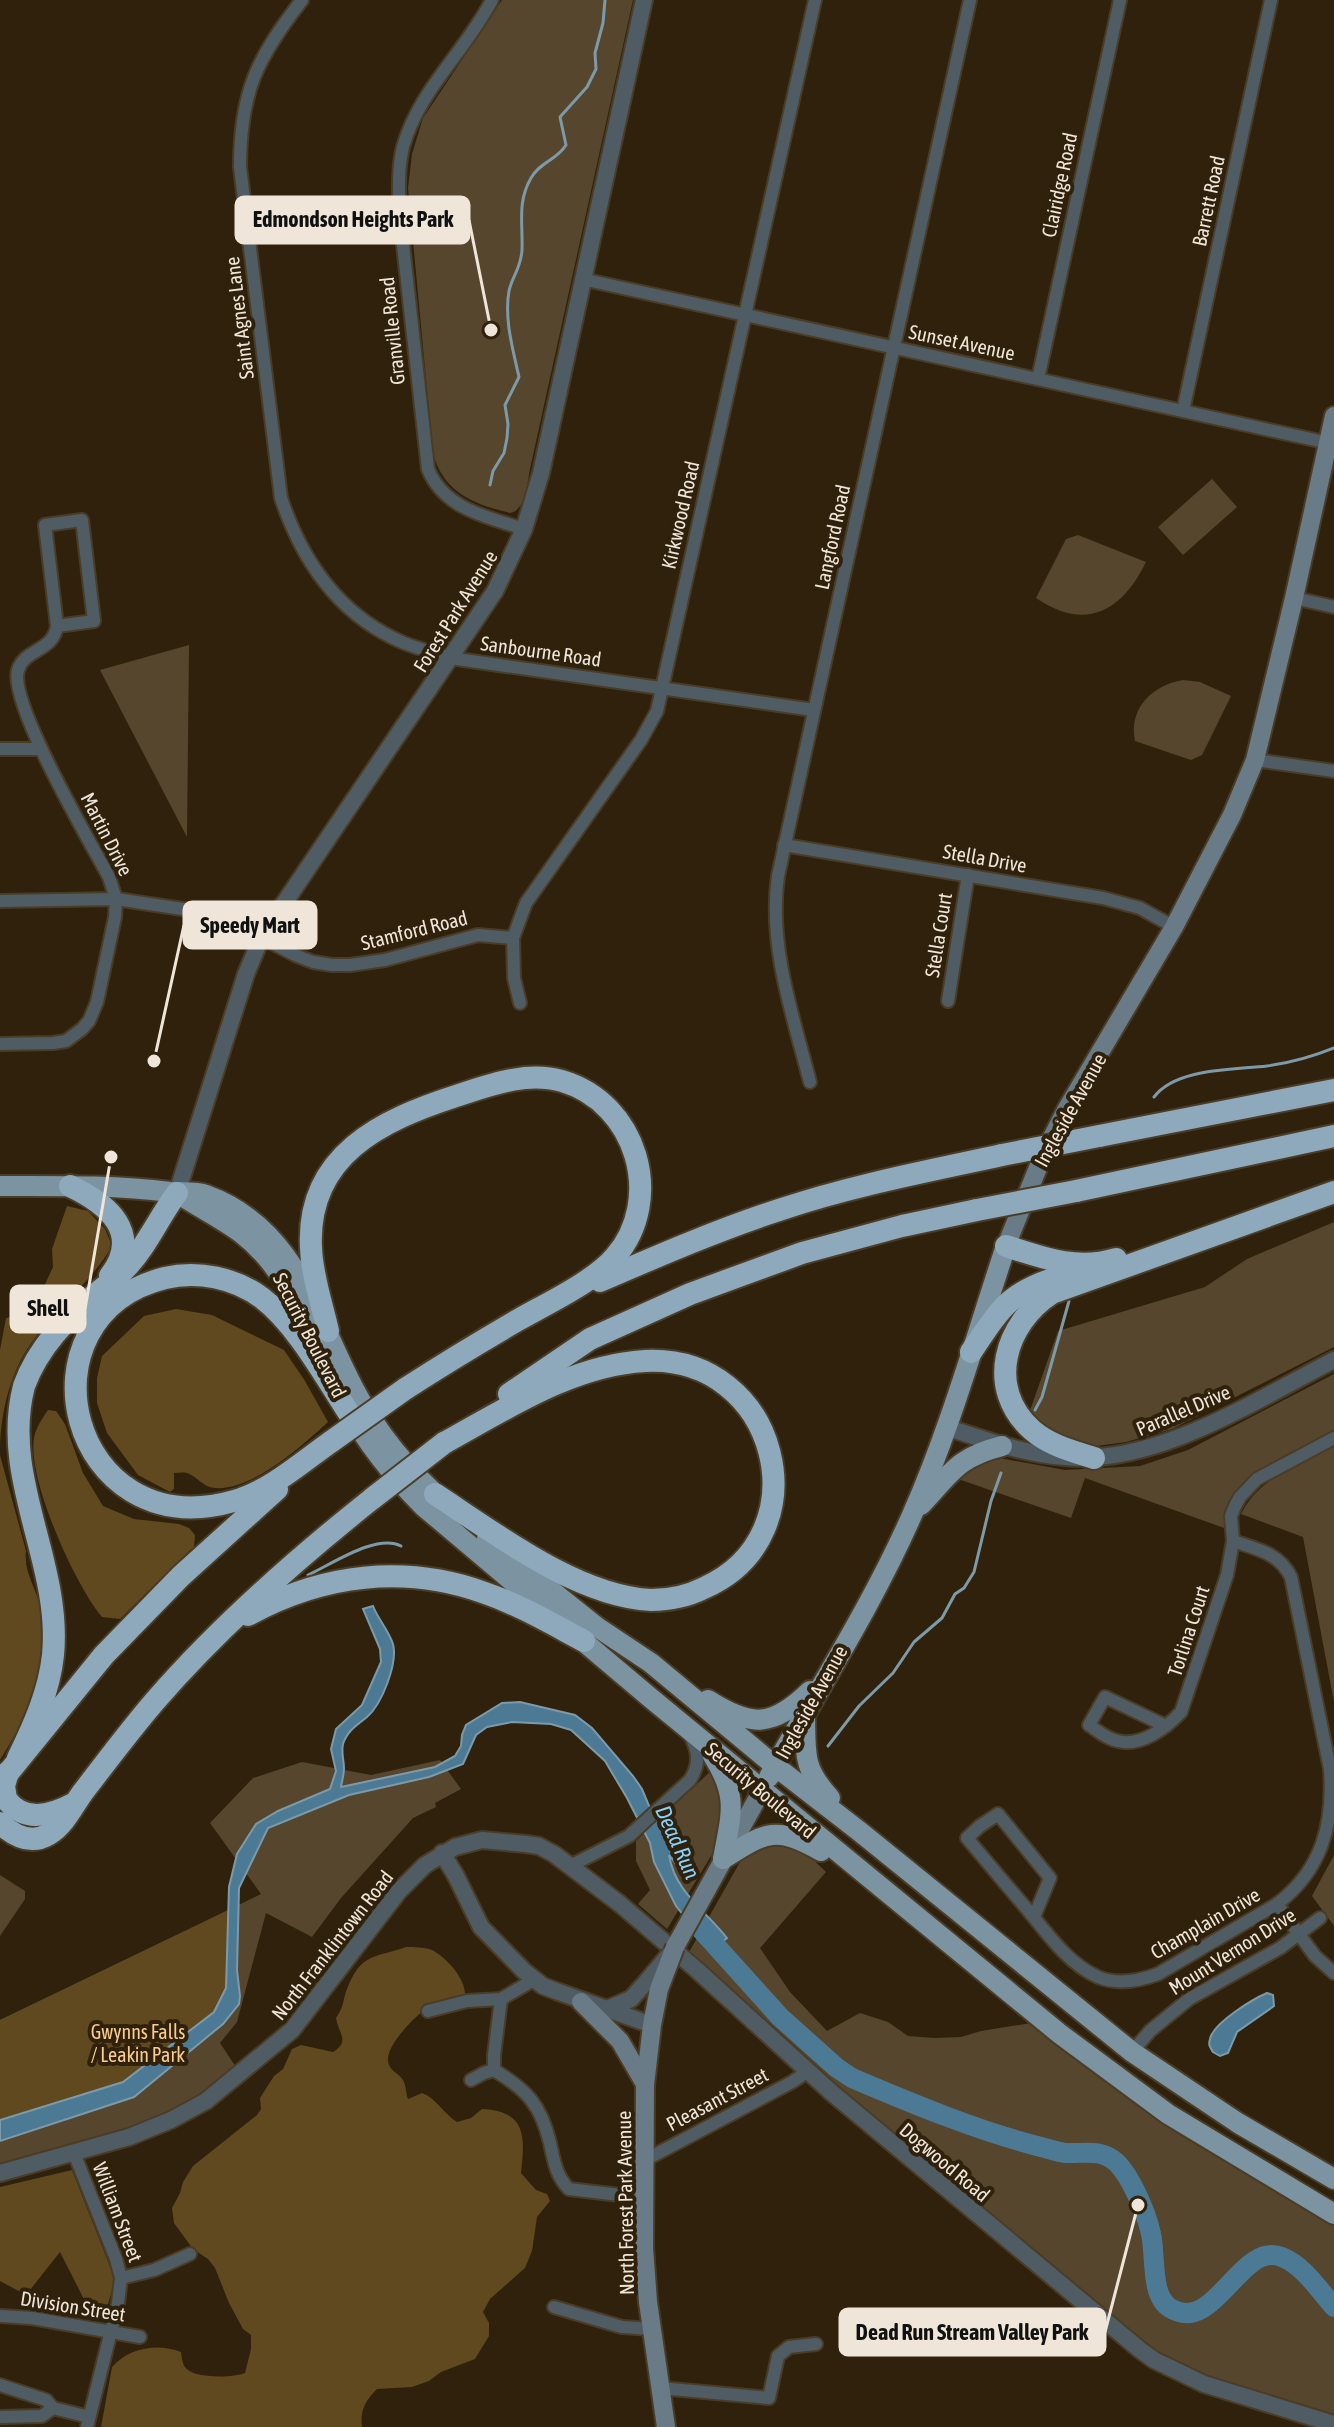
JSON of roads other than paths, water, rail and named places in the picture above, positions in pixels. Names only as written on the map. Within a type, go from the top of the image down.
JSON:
[{"type":"highway","points":[[328,1331],[312,1264],[311,1229],[321,1191],[337,1162],[361,1139],[399,1117],[484,1087],[526,1078],[551,1079],[575,1086],[602,1103],[621,1124],[637,1156],[641,1186],[635,1222],[613,1259],[589,1278],[405,1389],[332,1441],[265,1486],[235,1501],[176,1507],[137,1494],[118,1481],[88,1443],[78,1417],[75,1398],[78,1362],[96,1324],[130,1292],[176,1275],[217,1277],[251,1290],[279,1314],[297,1336],[356,1424]]},
{"type":"highway","points":[[541,1307],[670,1250],[783,1208],[893,1178],[1334,1090]]},
{"type":"highway","points":[[0,1823],[19,1836],[38,1839],[56,1828],[155,1701],[223,1629],[305,1552],[444,1443],[572,1351],[626,1322],[802,1253],[902,1226],[1334,1136]]},
{"type":"highway","points":[[70,1186],[103,1204],[120,1226],[122,1252],[117,1267],[99,1291]]},
{"type":"highway","points":[[971,1352],[999,1310],[1021,1293],[1046,1281],[1334,1192]]},
{"type":"highway","points":[[77,1801],[46,1815],[32,1815],[22,1812],[6,1799],[4,1786],[42,1703],[53,1654],[53,1630],[42,1569],[15,1462],[13,1441],[17,1413],[32,1365],[42,1349],[82,1306],[124,1272],[177,1193]]},
{"type":"highway","points":[[1094,1458],[1055,1445],[1040,1436],[1030,1428],[1012,1402],[1007,1385],[1006,1354],[1027,1313],[1052,1293],[1312,1199]]},
{"type":"highway","points":[[1006,1246],[1060,1263],[1102,1264]]},
{"type":"highway","points":[[435,1494],[522,1551],[556,1569],[612,1593],[656,1600],[694,1593],[729,1574],[746,1558],[758,1539],[773,1494],[770,1450],[754,1412],[722,1381],[684,1363],[642,1361],[586,1373],[529,1396],[444,1443]]},
{"type":"highway","points":[[9,1771],[104,1655],[252,1512],[332,1441]]},
{"type":"highway","points":[[223,1629],[266,1605],[309,1588],[352,1578],[392,1576],[427,1579],[488,1594],[584,1641]]},
{"type":"main road","name":"Ingleside Avenue","points":[[762,1790],[913,1513],[946,1427],[1006,1246],[1039,1165],[1066,1110],[1174,927],[1232,815],[1255,760],[1331,444],[1334,416]]},
{"type":"main road","points":[[0,1186],[128,1187],[177,1193]]},
{"type":"main road","name":"Security Boulevard","points":[[177,1193],[204,1194],[233,1209],[271,1239],[290,1261],[370,1417],[412,1473],[435,1494],[597,1627],[651,1663],[1132,2052],[1238,2123],[1334,2179]]},
{"type":"main road","name":"Security Boulevard","points":[[177,1193],[243,1235],[278,1272],[294,1296],[356,1424],[401,1483],[423,1506],[685,1726],[701,1752],[762,1790],[1125,2084],[1213,2142],[1334,2214]]},
{"type":"main road","points":[[913,1513],[961,1462],[982,1451],[1002,1446]]},
{"type":"main road","points":[[651,1663],[721,1708],[743,1718],[757,1720],[782,1715],[825,1677]]},
{"type":"main road","points":[[805,1712],[805,1753],[811,1775],[859,1831]]},
{"type":"main road","points":[[701,1752],[724,1774],[730,1786],[731,1814],[720,1864]]},
{"type":"main road","name":"North Forest Park Avenue","points":[[666,2427],[645,2264],[645,2085],[654,1984],[762,1790]]},
{"type":"main road","points":[[720,1864],[759,1838],[782,1834],[795,1837],[859,1871]]},
{"type":"main road","points":[[581,2002],[620,2041],[645,2085]]},
{"type":"street","name":"Saint Agnes Lane","points":[[301,549],[281,498],[240,153],[242,116],[254,74],[265,51],[302,0]]},
{"type":"street","name":"Granville Road","points":[[492,0],[416,112],[402,150],[399,209],[428,469],[433,482],[450,500],[481,515],[524,529]]},
{"type":"street","name":"Forest Park Avenue","points":[[177,1193],[246,974],[262,936],[495,591],[524,529],[541,473],[644,0]]},
{"type":"street","name":"Kirkwood Road","points":[[520,1003],[514,978],[513,938],[518,919],[535,888],[650,725],[662,689],[815,0]]},
{"type":"street","name":"Langford Road","points":[[810,1082],[776,935],[775,896],[970,0]]},
{"type":"street","name":"Clairidge Road","points":[[1038,379],[1120,0]]},
{"type":"street","name":"Barrett Road","points":[[1183,411],[1271,0]]},
{"type":"street","name":"Sunset Avenue","points":[[582,279],[1331,444]]},
{"type":"street","points":[[82,520],[94,621],[57,626],[45,525],[82,520]]},
{"type":"street","name":"Sanbourne Road","points":[[301,549],[334,594],[363,620],[404,643],[450,658],[814,710]]},
{"type":"street","points":[[1294,598],[1334,607]]},
{"type":"street","name":"Martin Drive","points":[[0,1044],[66,1041],[82,1029],[97,1002],[115,917],[116,899],[109,877],[40,749],[18,692],[18,670],[23,661],[53,640],[57,626]]},
{"type":"street","points":[[0,749],[40,749]]},
{"type":"street","points":[[1255,760],[1334,771]]},
{"type":"street","name":"Stella Drive","points":[[784,845],[1128,904],[1174,927]]},
{"type":"street","name":"Stella Court","points":[[948,1001],[968,875]]},
{"type":"street","name":"Stamford Road","points":[[0,901],[116,899],[216,914],[313,962],[350,965],[385,960],[478,935],[513,938]]},
{"type":"street","name":"Parallel Drive","points":[[946,1427],[1002,1446],[1038,1454],[1068,1458],[1118,1456],[1168,1442],[1334,1360]]},
{"type":"street","name":"Torlina Court","points":[[1166,1726],[1185,1704],[1227,1575],[1233,1541],[1231,1516],[1240,1497],[1268,1472],[1334,1438]]},
{"type":"street","name":"Champlain Drive","points":[[1034,1917],[1050,1878],[998,1814],[967,1838],[1060,1948],[1080,1967],[1099,1977],[1140,1981],[1179,1963],[1292,1893],[1304,1879],[1325,1841],[1333,1795],[1330,1769],[1291,1577],[1286,1566],[1270,1553],[1233,1541]]},
{"type":"street","points":[[1105,1697],[1166,1726],[1130,1742],[1117,1741],[1089,1725],[1105,1697]]},
{"type":"street","points":[[570,1866],[640,1827],[690,1780],[701,1752]]},
{"type":"street","name":"North Franklintown Road","points":[[0,2173],[129,2137],[171,2120],[223,2088],[292,2030],[399,1891],[442,1853],[482,1840],[513,1842],[539,1846],[570,1866]]},
{"type":"street","points":[[442,1853],[481,1927],[543,1986],[652,2025]]},
{"type":"street","name":"Dogwood Road","points":[[570,1866],[697,1970],[807,2072],[1114,2330],[1154,2360],[1204,2384],[1327,2424]]},
{"type":"street","points":[[1277,1904],[1299,1936],[1325,1967],[1334,1973]]},
{"type":"street","name":"Mount Vernon Drive","points":[[1132,2052],[1150,2031],[1189,1999],[1299,1936],[1320,1918]]},
{"type":"street","points":[[428,2011],[467,2001],[501,1999],[535,1979]]},
{"type":"street","points":[[607,2009],[631,1999],[654,1984]]},
{"type":"street","points":[[494,2070],[501,1999]]},
{"type":"street","points":[[471,2080],[494,2070],[518,2084],[534,2102],[549,2138],[556,2170],[569,2189],[645,2198]]},
{"type":"street","name":"Pleasant Street","points":[[645,2160],[807,2072]]},
{"type":"street","name":"William Street","points":[[74,2153],[121,2278],[88,2422]]},
{"type":"street","points":[[121,2278],[154,2270],[190,2254]]},
{"type":"street","points":[[554,2307],[622,2327],[652,2329]]},
{"type":"street","name":"Division Street","points":[[0,2316],[32,2318],[140,2337]]},
{"type":"street","points":[[660,2388],[769,2398],[778,2356],[789,2347],[816,2344]]},
{"type":"street","points":[[0,2385],[46,2400],[53,2408],[88,2422]]},
{"type":"street","points":[[0,2417],[42,2416],[53,2408]]},
{"type":"water","name":"Dead Run","points":[[373,1606],[393,1644],[393,1662],[388,1683],[378,1703],[345,1739],[341,1787],[435,1767],[455,1756],[466,1725],[502,1703],[520,1702],[575,1715],[592,1728],[633,1776],[652,1813],[659,1820],[670,1814],[673,1817],[680,1854],[693,1870],[686,1877],[669,1855],[672,1868],[684,1890],[727,1938],[711,1950],[676,1906],[654,1862],[650,1843],[605,1761],[571,1730],[551,1724],[512,1722],[487,1727],[476,1735],[463,1764],[429,1777],[349,1795],[268,1828],[239,1888],[237,1970],[240,1996],[239,2004],[223,2024],[134,2097],[0,2141],[0,2120],[123,2082],[214,2012],[226,1988],[229,1887],[237,1854],[256,1824],[330,1789],[336,1771],[331,1749],[336,1729],[362,1705],[381,1662],[380,1649],[363,1609]]},
{"type":"water","points":[[1267,1993],[1273,1995],[1274,2006],[1237,2032],[1228,2053],[1220,2056],[1213,2052],[1209,2041],[1218,2026]]},
{"type":"waterway","points":[[490,485],[507,438],[505,405],[519,377],[510,334],[508,302],[510,286],[521,256],[524,196],[535,173],[566,145],[560,117],[587,87],[596,69],[595,53],[605,0]]},
{"type":"waterway","points":[[1154,1097],[1176,1080],[1190,1076],[1284,1063],[1334,1048]]},
{"type":"waterway","points":[[1035,1410],[1042,1397],[1069,1301]]},
{"type":"waterway","points":[[828,1746],[859,1706],[893,1673],[914,1642],[942,1618],[955,1594],[964,1588],[974,1572],[1001,1473]]},
{"type":"waterway","points":[[308,1575],[367,1547],[391,1543],[401,1546]]},
{"type":"waterway","name":"Dead Run","points":[[698,1926],[780,2017],[852,2078],[1017,2141],[1062,2153],[1099,2154],[1111,2158],[1133,2186],[1146,2216],[1159,2294],[1170,2308],[1186,2313],[1201,2309],[1253,2262],[1267,2255],[1282,2257],[1297,2266],[1334,2307]]},
{"type":"place","name":"Edmondson Heights Park","points":[[491,330]]},
{"type":"place","name":"Speedy Mart","points":[[154,1061]]},
{"type":"place","name":"Shell","points":[[111,1157]]},
{"type":"place","name":"Dead Run Stream Valley Park","points":[[1138,2205]]},
{"type":"park label","name":"Gwynns Falls / Leakin Park","points":[[138,2042]]}]
